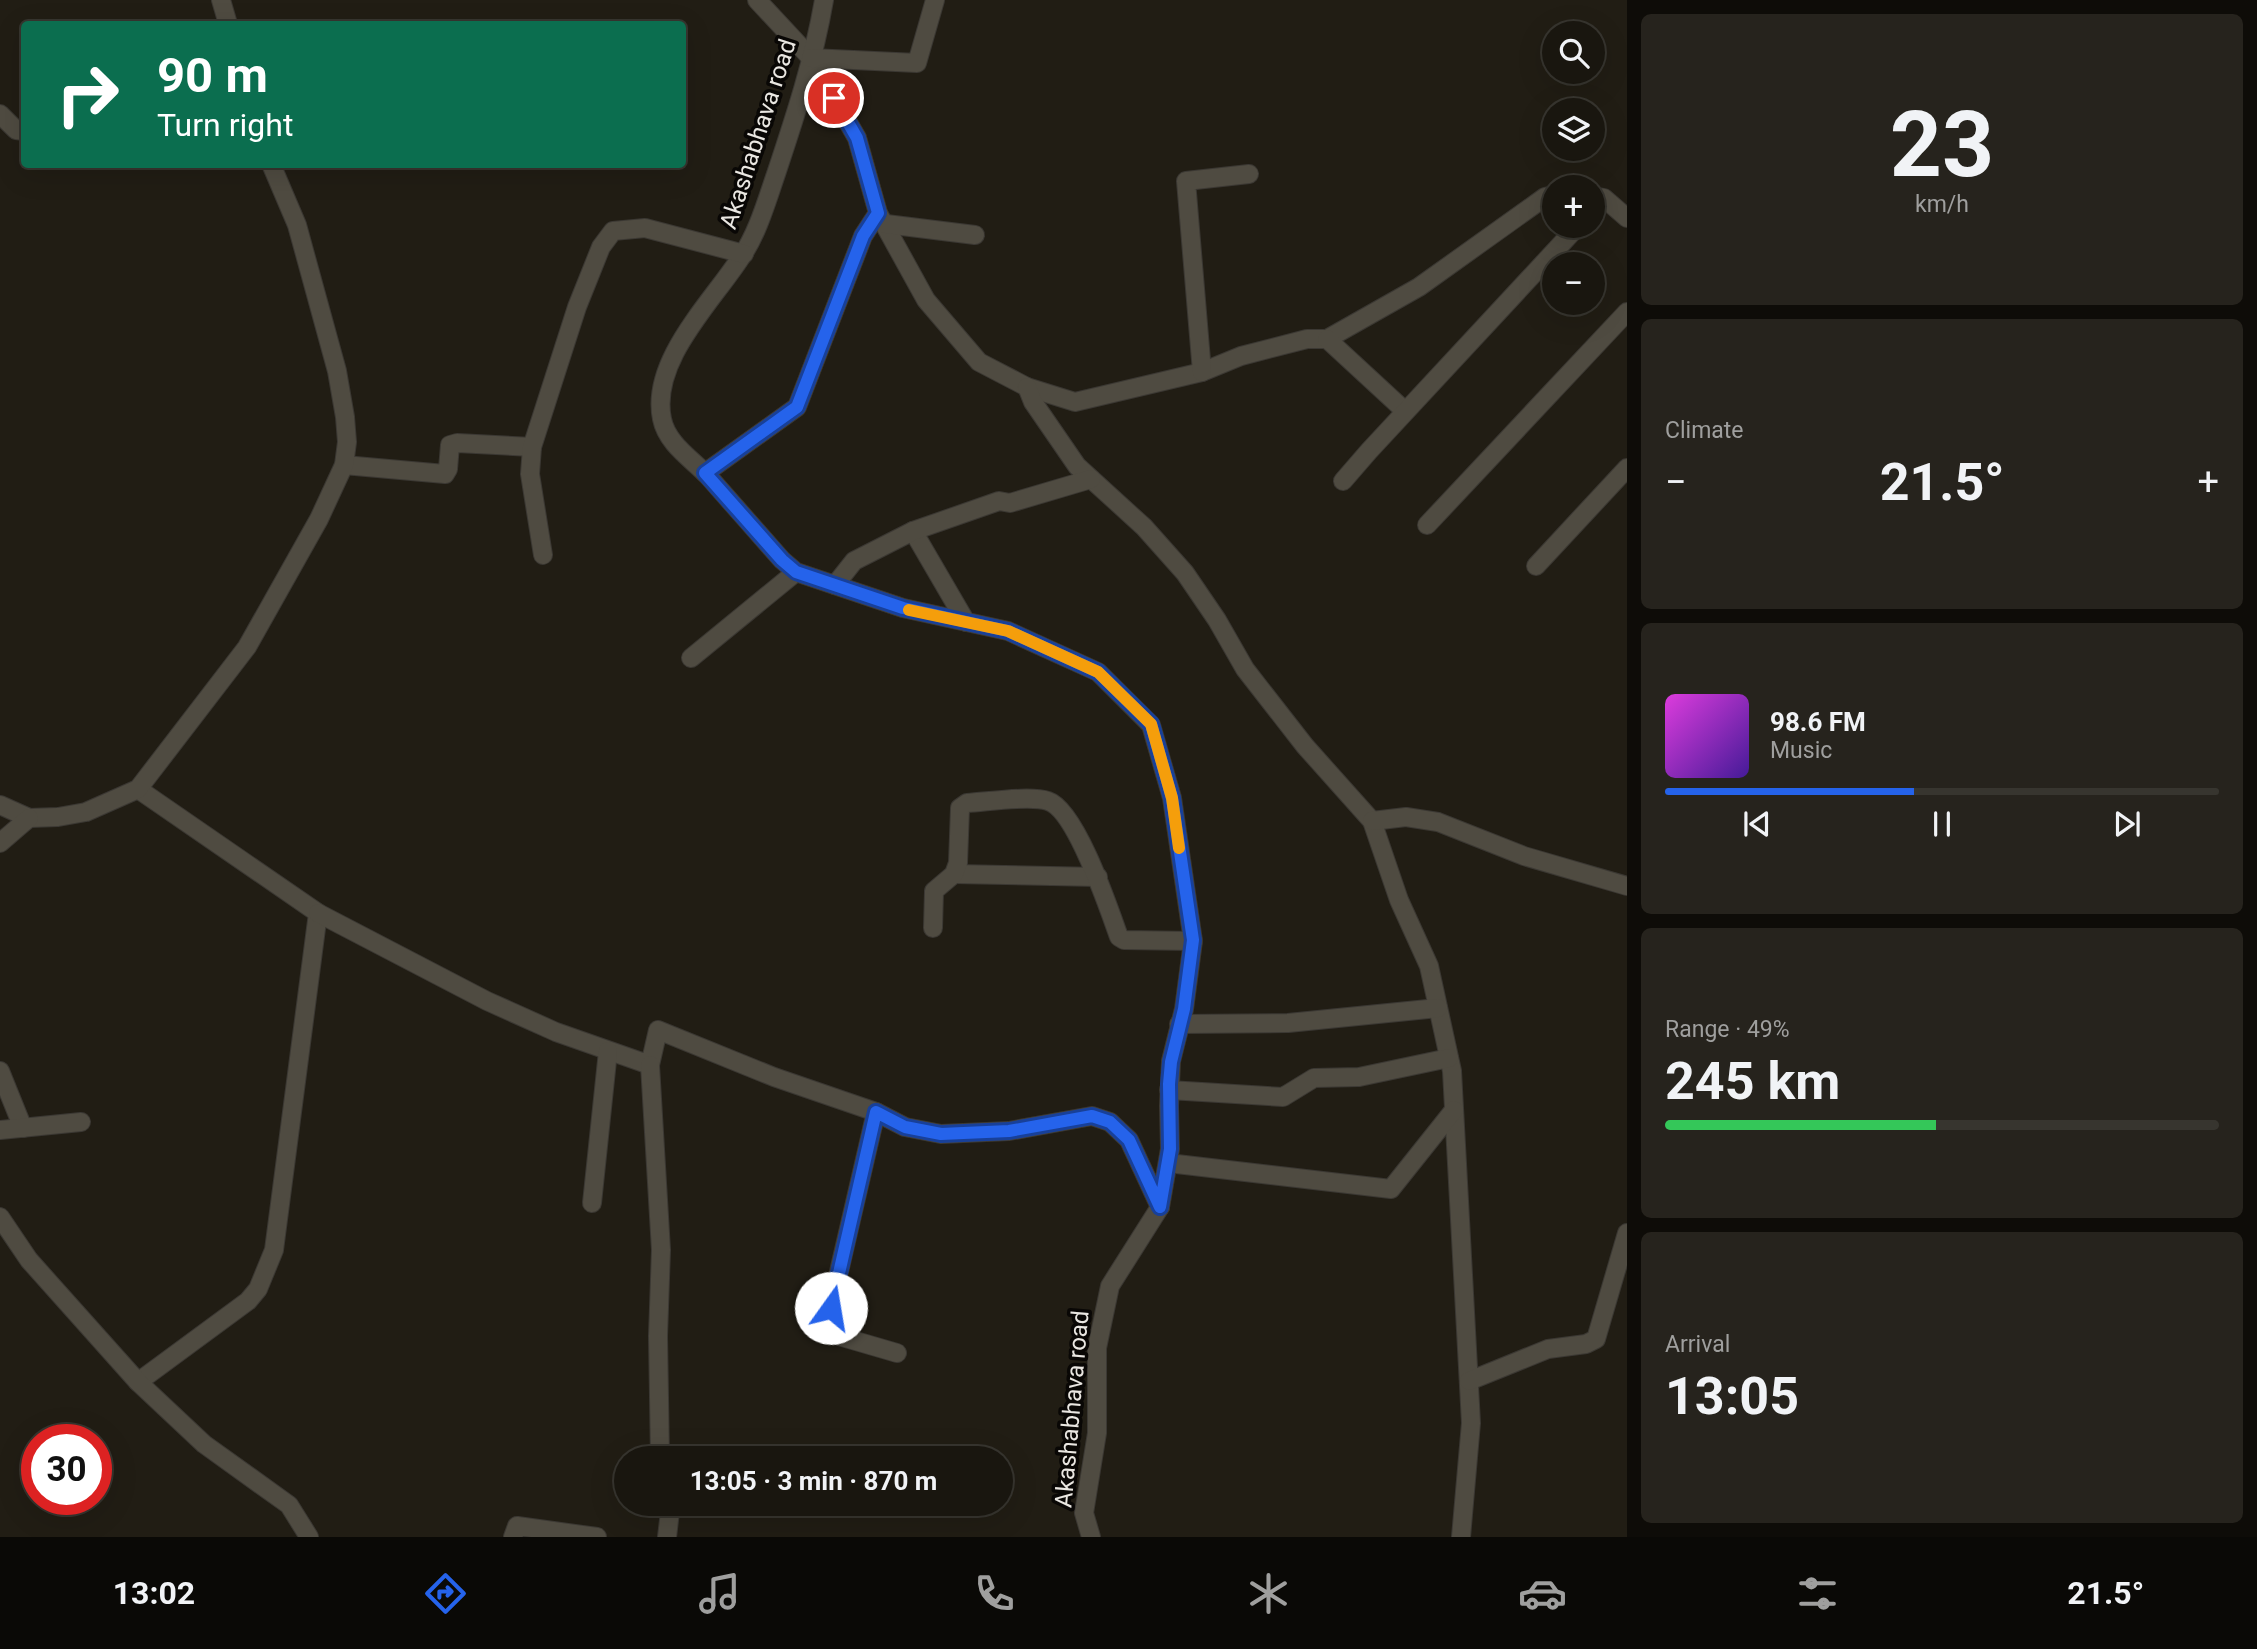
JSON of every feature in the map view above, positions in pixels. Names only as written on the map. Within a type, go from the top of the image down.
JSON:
[{"type":"street","points":[[221,0],[228,21]]},
{"type":"street","points":[[757,0],[811,58],[857,138],[882,219],[926,300],[979,362],[1027,387],[1075,402],[1202,372],[1241,356],[1307,339],[1327,339],[1419,287],[1542,199]]},
{"type":"street","name":"Akashabhava road","points":[[824,0],[811,58],[767,199],[744,254],[673,354],[662,385],[662,420],[673,442],[796,572],[903,608],[1008,631],[1098,672],[1151,724],[1172,798],[1193,940],[1180,1024],[1171,1062],[1170,1149],[1160,1207],[1110,1286],[1097,1348],[1097,1433],[1084,1513],[1091,1537]]},
{"type":"street","points":[[811,58],[918,63],[935,0]]},
{"type":"street","points":[[0,114],[16,130],[21,131]]},
{"type":"street","points":[[0,805],[29,818],[73,816],[138,789],[247,647],[319,519],[344,465],[347,442],[337,371],[297,225],[273,168]]},
{"type":"street","points":[[1202,372],[1186,181],[1249,174]]},
{"type":"street","points":[[1605,206],[1627,218]]},
{"type":"street","points":[[882,219],[975,235]]},
{"type":"street","points":[[705,473],[797,407],[863,236],[882,219]]},
{"type":"street","points":[[543,555],[530,474],[532,447],[577,307],[601,247],[613,231],[645,228],[744,254]]},
{"type":"street","points":[[1343,481],[1567,238]]},
{"type":"street","points":[[1427,525],[1627,312]]},
{"type":"street","points":[[1327,339],[1405,411]]},
{"type":"street","points":[[1027,387],[1033,402],[1077,466],[1144,527],[1185,573],[1217,620],[1245,669],[1305,746],[1372,821],[1399,900],[1429,966],[1452,1072],[1471,1423],[1461,1537]]},
{"type":"street","points":[[344,465],[445,474],[450,445],[457,443],[532,447]]},
{"type":"street","points":[[1536,566],[1627,468]]},
{"type":"street","points":[[835,585],[854,562],[913,531],[999,501],[1010,503],[1091,479]]},
{"type":"street","points":[[913,531],[966,622]]},
{"type":"street","points":[[691,658],[796,572]]},
{"type":"street","points":[[138,789],[318,913],[487,1001],[556,1032],[650,1065]]},
{"type":"street","points":[[933,928],[934,891],[954,874],[958,863],[960,808],[967,803],[1037,799],[1051,801],[1061,810],[1092,862],[1119,937],[1125,940],[1193,940]]},
{"type":"street","points":[[1372,821],[1406,817],[1438,822],[1524,856],[1627,886]]},
{"type":"street","points":[[0,843],[29,818]]},
{"type":"street","points":[[954,874],[1098,877]]},
{"type":"street","points":[[138,1382],[248,1301],[258,1289],[274,1250],[318,913]]},
{"type":"street","points":[[1180,1024],[1288,1023],[1438,1008]]},
{"type":"street","points":[[660,1446],[658,1336],[661,1250],[650,1065],[658,1030],[774,1077],[876,1112],[905,1127],[941,1134],[1009,1131],[1092,1116],[1110,1122],[1129,1140],[1160,1207]]},
{"type":"street","points":[[592,1203],[608,1051]]},
{"type":"street","points":[[1169,1090],[1283,1097],[1314,1077],[1359,1077],[1449,1058]]},
{"type":"street","points":[[0,1071],[23,1128]]},
{"type":"street","points":[[1168,1163],[1391,1189],[1454,1110]]},
{"type":"street","points":[[876,1112],[825,1332],[897,1353]]},
{"type":"street","points":[[0,1130],[81,1122]]},
{"type":"street","points":[[0,1217],[29,1260],[138,1382],[204,1444],[289,1505],[309,1537]]},
{"type":"street","points":[[1469,1381],[1548,1349],[1586,1344],[1596,1339],[1627,1233]]},
{"type":"street","points":[[667,1537],[669,1516]]},
{"type":"street","points":[[513,1537],[517,1526],[597,1537]]},
{"type":"slow traffic","points":[[909,610],[1008,631],[1098,672],[1151,724],[1172,798],[1179,848]]},
{"type":"route","points":[[831,1308],[876,1112],[905,1127],[941,1134],[1009,1131],[1092,1116],[1110,1122],[1129,1140],[1160,1207],[1170,1149],[1171,1062],[1184,1009],[1193,940],[1172,798],[1151,724],[1098,672],[1008,631],[903,608],[796,572],[782,560],[705,473],[797,407],[863,236],[878,213],[857,138],[834,98]]}]
